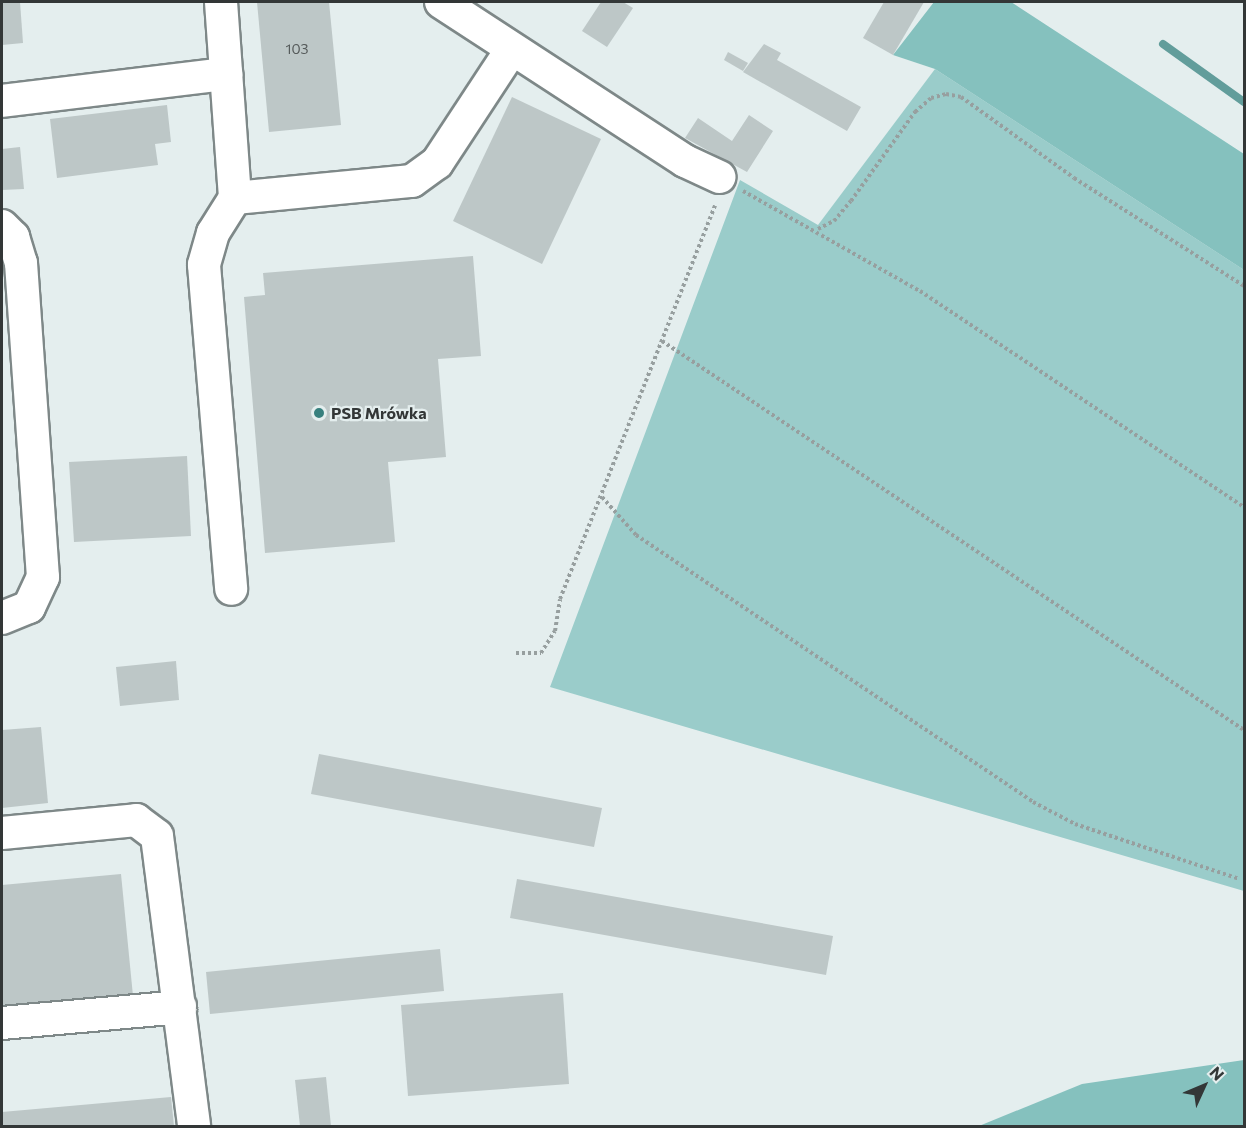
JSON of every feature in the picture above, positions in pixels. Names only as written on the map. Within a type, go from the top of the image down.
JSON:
[{"type":"lane","points":[[220,2],[236,198],[213,233],[204,265],[231,589]]},
{"type":"lane","points":[[441,2],[685,161],[719,177]]},
{"type":"lane","points":[[236,198],[412,181],[437,164],[512,49]]},
{"type":"lane","points":[[2,101],[226,74]]},
{"type":"lane","points":[[2,226],[12,237],[21,263],[43,577],[29,607],[2,618]]},
{"type":"lane","points":[[2,833],[136,820],[149,825],[162,847],[194,1126]]},
{"type":"lane","points":[[2,1023],[180,1007]]},
{"type":"path","points":[[818,230],[834,220],[850,201],[915,112],[931,98],[946,94],[961,97],[1074,178],[1245,286]]},
{"type":"path","points":[[516,652],[541,653],[555,631],[560,599],[602,497],[715,204],[719,177],[818,230],[920,291],[1245,507]]},
{"type":"path","points":[[662,341],[1245,730]]},
{"type":"path","points":[[602,497],[636,535],[1032,802],[1075,824],[1239,879]]},
{"type":"shaded area","points":[[934,2],[1011,2],[1244,154],[1244,270],[935,69],[893,55]]},
{"type":"shaded area","points":[[935,69],[1244,270],[1244,891],[550,687],[740,180],[818,225]]},
{"type":"shaded area","points":[[1244,1060],[1244,1126],[979,1126],[1082,1084]]},
{"type":"building","points":[[2,2],[20,2],[23,43],[2,45]]},
{"type":"building","points":[[257,2],[329,2],[341,125],[269,132]]},
{"type":"building","points":[[601,2],[623,2],[633,8],[607,47],[582,31]]},
{"type":"building","points":[[884,2],[924,2],[893,55],[863,38]]},
{"type":"building","points":[[764,44],[781,53],[777,60],[861,107],[847,131],[743,72]]},
{"type":"building","points":[[728,52],[748,63],[743,71],[724,60]]},
{"type":"building","points":[[512,97],[601,139],[542,264],[453,221]]},
{"type":"building","points":[[167,105],[171,142],[155,144],[158,165],[57,178],[50,119]]},
{"type":"building","points":[[749,115],[773,131],[747,172],[685,138],[698,118],[732,141]]},
{"type":"building","points":[[20,147],[24,189],[2,190],[2,149]]},
{"type":"building","name":"PSB Mrówka","points":[[473,256],[481,356],[438,359],[446,457],[388,462],[395,542],[265,553],[244,297],[265,295],[263,273]]},
{"type":"building","points":[[187,456],[191,536],[74,542],[69,462]]},
{"type":"building","points":[[176,661],[179,700],[120,706],[116,667]]},
{"type":"building","points":[[41,727],[48,803],[2,808],[2,730]]},
{"type":"building","points":[[319,754],[602,808],[594,847],[311,794]]},
{"type":"building","points":[[121,874],[133,996],[2,1009],[2,885]]},
{"type":"building","points":[[517,879],[833,936],[826,975],[510,918]]},
{"type":"building","points":[[440,949],[444,991],[210,1014],[206,972]]},
{"type":"building","points":[[563,993],[569,1084],[408,1096],[401,1005]]},
{"type":"building","points":[[326,1077],[331,1126],[300,1126],[295,1080]]},
{"type":"building","points":[[171,1097],[174,1126],[2,1126],[2,1112]]},
{"type":"waterway","points":[[1163,44],[1244,102]]},
{"type":"place","name":"PSB Mrówka","points":[[319,413]]}]
